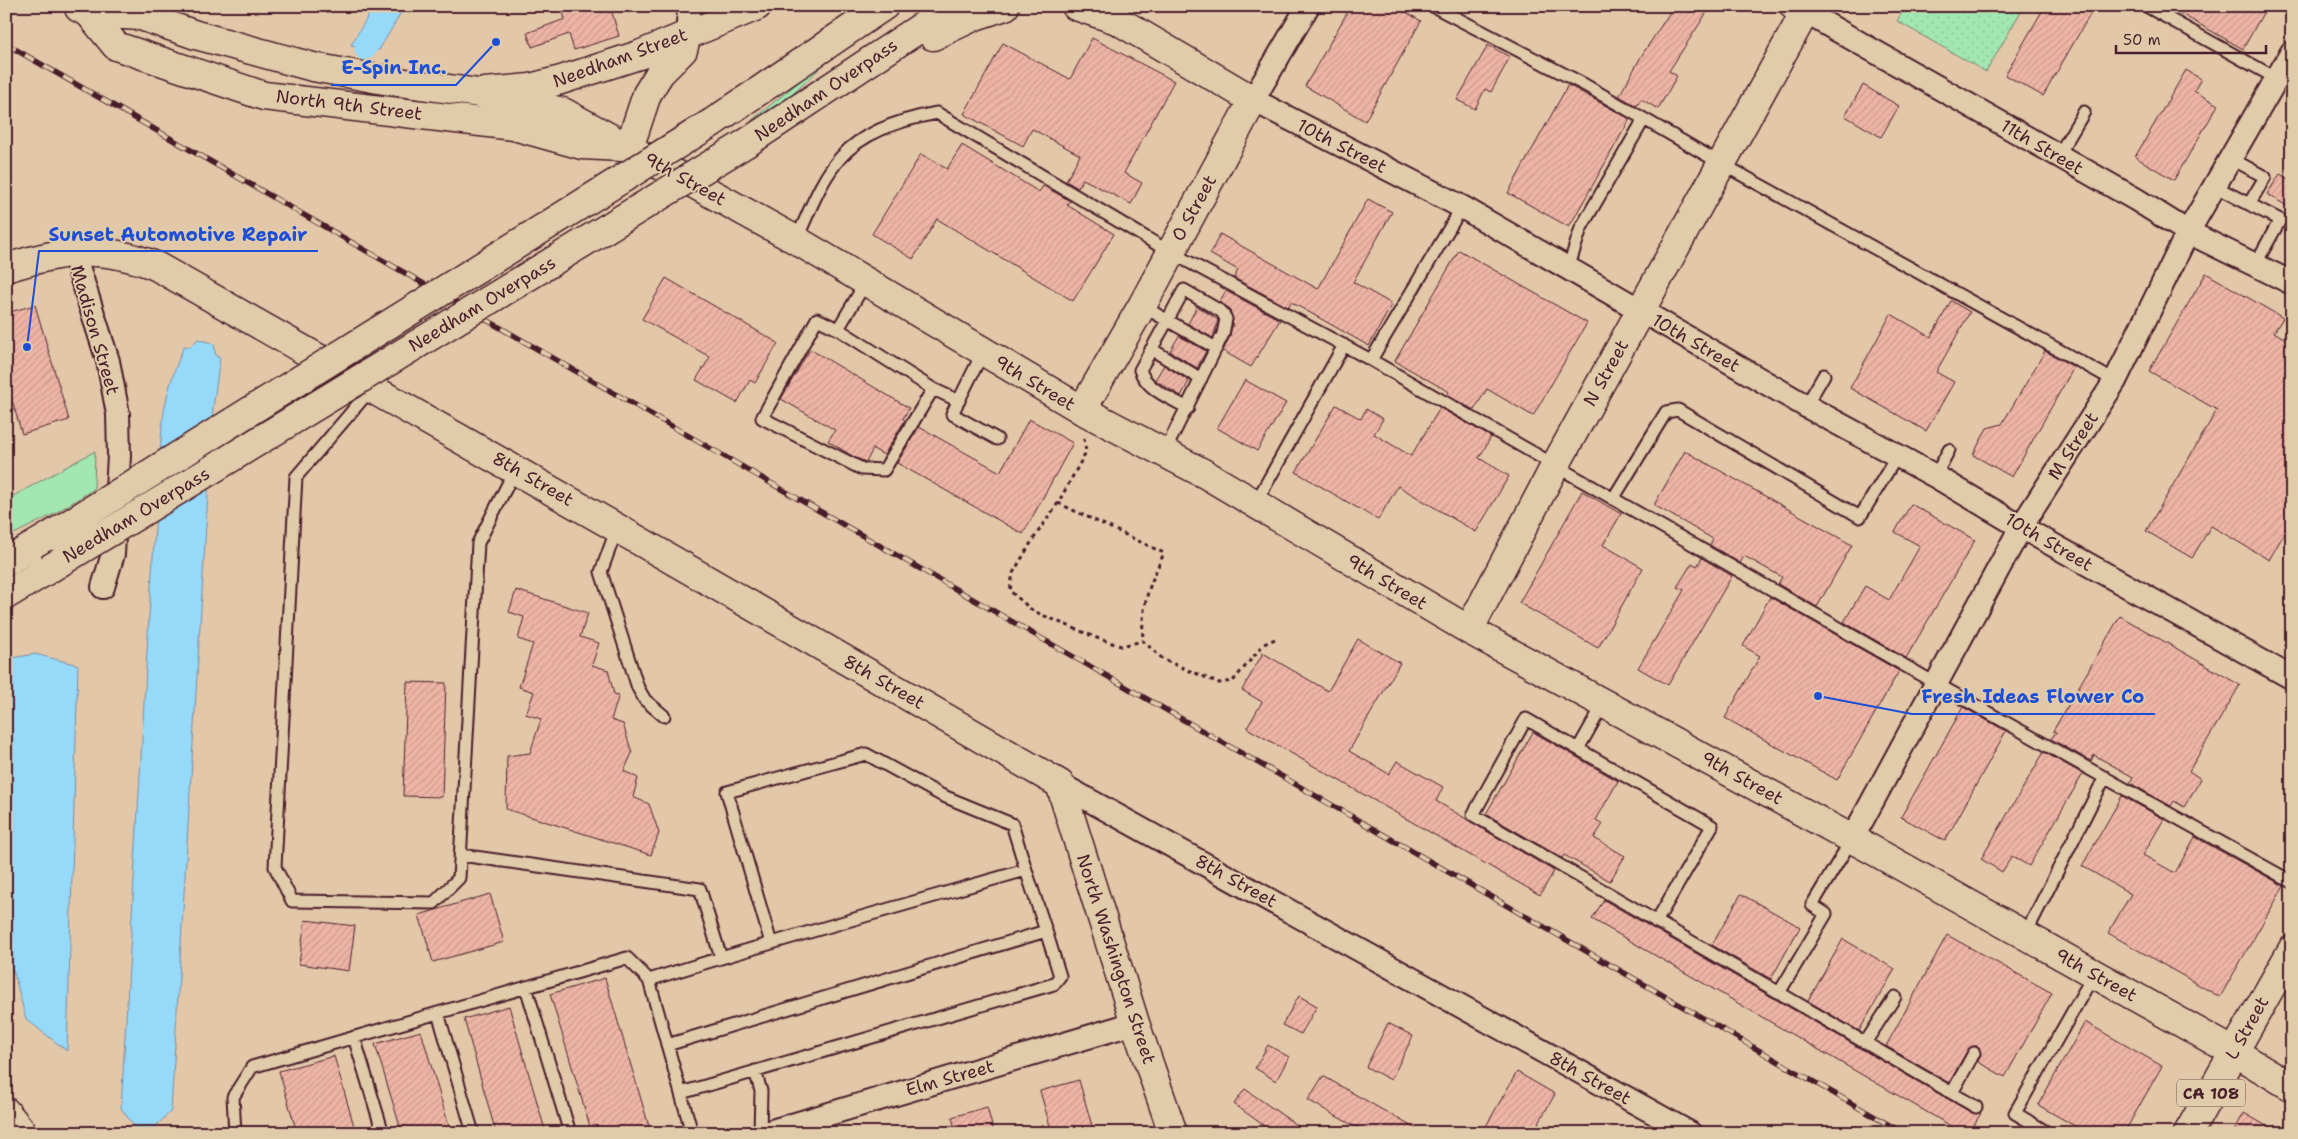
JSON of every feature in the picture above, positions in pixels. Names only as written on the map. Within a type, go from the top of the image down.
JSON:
[{"type":"main road","name":"Needham Overpass","points":[[6,562],[713,122],[884,6]]},
{"type":"main road","name":"Needham Overpass","points":[[6,595],[748,142],[953,6]]},
{"type":"main road","points":[[831,87],[947,28],[1004,6]]},
{"type":"main road","name":"10th Street","points":[[1076,6],[1110,13],[1253,100]]},
{"type":"main road","name":"Needham Street","points":[[479,92],[530,88],[551,83],[639,55],[751,7]]},
{"type":"main road","name":"N Street","points":[[1469,630],[1555,466],[1722,164],[1799,9]]},
{"type":"main road","name":"North 9th Street","points":[[82,10],[141,16],[196,35],[313,67],[384,80],[479,92]]},
{"type":"main road","name":"North 9th Street","points":[[82,10],[116,46],[264,96],[514,126],[582,145],[629,148]]},
{"type":"main road","points":[[629,148],[647,94],[660,73],[683,50],[688,34]]},
{"type":"main road","name":"9th Street","points":[[479,92],[563,112],[629,148],[796,240],[1082,410],[1255,504],[1469,630],[1852,839],[2234,1052],[2292,1087]]},
{"type":"main road","name":"O Street","points":[[1082,410],[1142,306],[1253,100]]},
{"type":"main road","name":"8th Street","points":[[6,268],[40,258],[73,252],[113,253],[156,266],[515,469],[1060,784]]},
{"type":"main road","name":"North Washington Street","points":[[1060,784],[1173,1133]]},
{"type":"main road","name":"L Street","points":[[2188,1133],[2292,950]]},
{"type":"main road","points":[[6,1112],[23,1133]]},
{"type":"street","points":[[687,6],[688,34]]},
{"type":"street","name":"O Street","points":[[1253,100],[1308,6]]},
{"type":"street","name":"11th Street","points":[[1799,9],[2136,200],[2188,232],[2292,283]]},
{"type":"street","name":"M Street","points":[[1852,839],[1935,682],[2021,527],[2115,381],[2188,232],[2214,186],[2230,158],[2284,82],[2292,52]]},
{"type":"street","name":"10th Street","points":[[1253,100],[1462,208],[1806,406],[1935,476],[2021,527],[2292,678]]},
{"type":"street","name":"Madison Street","points":[[73,252],[108,361],[118,414],[113,554],[103,587]]},
{"type":"street","name":"8th Street","points":[[1060,784],[1687,1132]]},
{"type":"street","name":"Elm Street","points":[[765,1133],[1136,1023]]},
{"type":"lane","points":[[1434,6],[1585,85],[1722,164],[2115,381]]},
{"type":"lane","points":[[2146,6],[2284,82]]},
{"type":"lane","points":[[2058,156],[2084,112]]},
{"type":"lane","points":[[796,240],[826,177],[842,156],[869,135],[914,117],[937,113],[1170,252],[1372,360],[1935,682],[2292,882]]},
{"type":"lane","points":[[1568,269],[1581,228],[1644,119]]},
{"type":"lane","points":[[2230,158],[2265,178],[2249,204]]},
{"type":"lane","points":[[2214,186],[2280,220],[2255,266]]},
{"type":"lane","points":[[1372,360],[1462,208]]},
{"type":"lane","points":[[838,329],[866,282]]},
{"type":"lane","points":[[1164,453],[1188,408],[1223,334],[1226,319],[1222,312],[1184,290],[1140,370],[1144,380],[1158,391],[1188,408]]},
{"type":"lane","points":[[1142,306],[1216,348]]},
{"type":"lane","points":[[933,388],[884,470],[862,469],[762,418],[817,319],[838,329],[933,388],[959,401]]},
{"type":"lane","points":[[1255,504],[1344,345]]},
{"type":"lane","points":[[1151,349],[1201,379]]},
{"type":"lane","points":[[983,352],[952,414],[997,438]]},
{"type":"lane","points":[[1806,406],[1824,374]]},
{"type":"lane","points":[[373,388],[296,477],[276,867],[292,901],[434,902],[460,878],[478,543],[515,469]]},
{"type":"lane","points":[[1613,499],[1666,412],[1671,409],[1678,410],[1860,517],[1897,456]]},
{"type":"lane","points":[[1935,476],[1949,450]]},
{"type":"lane","points":[[617,528],[601,572],[638,688],[645,700],[664,716]]},
{"type":"lane","points":[[1578,749],[1604,703]]},
{"type":"lane","points":[[1656,922],[1712,826],[1526,719],[1473,815],[1656,922],[1976,1107]]},
{"type":"lane","points":[[681,1093],[1054,984],[1060,976],[1012,824],[941,795],[866,754],[727,792],[772,943]]},
{"type":"lane","points":[[2024,935],[2105,777]]},
{"type":"lane","points":[[1779,993],[1826,914],[1812,905],[1852,839]]},
{"type":"lane","points":[[461,856],[700,889],[721,958]]},
{"type":"lane","points":[[649,980],[1026,870]]},
{"type":"lane","points":[[667,1046],[1046,931]]},
{"type":"lane","points":[[235,1133],[233,1097],[252,1067],[627,958],[649,980],[692,1133]]},
{"type":"lane","points":[[2048,1133],[2015,1113],[2094,974]]},
{"type":"lane","points":[[526,987],[570,1133]]},
{"type":"lane","points":[[1865,1043],[1895,997]]},
{"type":"lane","points":[[438,1013],[474,1133]]},
{"type":"lane","points":[[354,1037],[383,1133]]},
{"type":"lane","points":[[1952,1093],[1974,1053]]},
{"type":"lane","points":[[755,1071],[761,1091],[760,1133]]},
{"type":"path","points":[[1082,410],[1086,452],[1058,503],[1032,540],[1013,573],[1010,591],[1033,611],[1097,638],[1121,646],[1143,641]]},
{"type":"path","points":[[1058,503],[1164,553],[1147,591],[1142,616],[1143,641],[1164,660],[1219,683],[1233,681],[1264,644],[1275,639]]},
{"type":"green space","points":[[1906,6],[2024,6],[1986,72],[1897,21]]},
{"type":"green space","points":[[823,62],[824,64],[791,96],[751,121]]},
{"type":"green space","points":[[95,451],[94,489],[52,515],[6,538],[6,500]]},
{"type":"water","points":[[374,6],[405,6],[379,50],[351,45]]},
{"type":"water","points":[[198,339],[214,344],[216,356],[220,358],[213,408],[171,1111],[152,1130],[136,1129],[121,1108],[149,616],[162,426],[170,385],[184,346],[190,347]]},
{"type":"water","points":[[35,654],[78,665],[67,1051],[26,1019],[14,973],[6,957],[6,659]]},
{"type":"building","points":[[561,6],[610,6],[619,36],[574,50],[569,34],[532,47],[527,33],[565,19]]},
{"type":"building","points":[[1351,6],[1396,6],[1421,21],[1365,121],[1305,86]]},
{"type":"building","points":[[1674,6],[1711,6],[1669,71],[1677,76],[1658,109],[1641,99],[1637,106],[1619,96],[1642,55]]},
{"type":"building","points":[[2045,6],[2095,6],[2043,96],[2005,75]]},
{"type":"building","points":[[2167,6],[2267,6],[2243,49]]},
{"type":"building","points":[[1092,38],[1174,81],[1124,173],[1142,183],[1131,204],[1083,179],[1078,188],[1066,181],[1080,155],[1032,129],[1023,146],[964,114],[1003,43],[1070,79]]},
{"type":"building","points":[[1488,45],[1510,57],[1491,92],[1485,89],[1475,109],[1457,100]]},
{"type":"building","points":[[2186,70],[2201,79],[2194,91],[2218,105],[2174,180],[2135,157]]},
{"type":"building","points":[[1568,85],[1630,119],[1569,227],[1508,193]]},
{"type":"building","points":[[1863,85],[1899,106],[1881,137],[1845,116]]},
{"type":"building","points":[[962,145],[1039,192],[1043,186],[1070,201],[1067,205],[1114,234],[1073,301],[937,219],[913,259],[872,234],[921,154],[947,169]]},
{"type":"building","points":[[2280,174],[2292,181],[2292,209],[2267,194]]},
{"type":"building","points":[[1368,199],[1392,212],[1353,282],[1392,304],[1369,346],[1291,302],[1288,307],[1234,278],[1238,270],[1210,254],[1220,234],[1318,289]]},
{"type":"building","points":[[1459,250],[1587,323],[1533,416],[1487,389],[1474,410],[1447,395],[1449,392],[1395,361]]},
{"type":"building","points":[[2206,273],[2283,318],[2274,332],[2292,343],[2292,520],[2269,560],[2211,526],[2192,558],[2146,531],[2217,410],[2149,371]]},
{"type":"building","points":[[666,278],[778,343],[755,383],[750,380],[737,403],[696,380],[710,357],[642,319]]},
{"type":"building","points":[[1226,291],[1280,320],[1251,367],[1223,351],[1230,336],[1233,320],[1229,308],[1219,302]]},
{"type":"building","points":[[1951,301],[1970,312],[1936,372],[1954,382],[1926,431],[1850,388],[1891,314],[1931,337]]},
{"type":"building","points":[[35,305],[69,420],[22,434],[6,380],[6,313]]},
{"type":"building","points":[[1197,306],[1218,320],[1213,338],[1188,324]]},
{"type":"building","points":[[1179,336],[1206,351],[1197,368],[1170,351]]},
{"type":"building","points":[[810,349],[909,408],[903,419],[905,420],[884,455],[873,449],[866,462],[854,457],[828,441],[835,430],[781,399]]},
{"type":"building","points":[[2045,351],[2074,367],[2012,477],[1973,455],[1987,428],[2002,424]]},
{"type":"building","points":[[1164,365],[1189,381],[1181,396],[1155,380]]},
{"type":"building","points":[[1245,380],[1286,403],[1257,451],[1217,428]]},
{"type":"building","points":[[1336,405],[1361,419],[1366,409],[1383,419],[1374,434],[1411,456],[1440,408],[1491,437],[1479,458],[1509,476],[1476,532],[1398,486],[1378,520],[1296,472]]},
{"type":"building","points":[[1029,419],[1073,443],[1023,534],[897,463],[919,427],[1000,472]]},
{"type":"building","points":[[1685,451],[1852,545],[1817,607],[1778,584],[1782,577],[1744,556],[1740,563],[1710,545],[1713,539],[1654,505]]},
{"type":"building","points":[[1582,491],[1621,514],[1603,545],[1643,568],[1598,648],[1519,603]]},
{"type":"building","points":[[1911,504],[1975,540],[1906,658],[1844,622],[1865,586],[1889,600],[1920,546],[1895,532]]},
{"type":"building","points":[[1702,558],[1732,576],[1668,685],[1638,668],[1684,590],[1677,587],[1692,563],[1697,566]]},
{"type":"building","points":[[516,590],[588,613],[580,637],[599,643],[592,665],[608,670],[614,694],[619,695],[611,720],[623,724],[632,753],[624,771],[638,778],[633,797],[649,804],[659,833],[651,855],[506,809],[507,756],[530,753],[541,719],[526,714],[534,692],[519,687],[533,644],[518,639],[524,617],[509,612]]},
{"type":"building","points":[[1770,597],[1899,671],[1837,780],[1725,718],[1760,656],[1743,646]]},
{"type":"building","points":[[2120,616],[2240,685],[2189,771],[2201,779],[2184,807],[2174,801],[2171,806],[2130,783],[2133,777],[2094,755],[2091,761],[2051,739],[2056,732],[2053,731]]},
{"type":"building","points":[[1358,639],[1400,663],[1349,751],[1389,774],[1397,761],[1443,787],[1436,801],[1554,871],[1540,895],[1247,728],[1262,702],[1242,690],[1263,653],[1328,691]]},
{"type":"building","points":[[407,682],[446,683],[442,797],[403,796]]},
{"type":"building","points":[[1963,707],[2006,731],[1945,841],[1901,817]]},
{"type":"building","points":[[1533,732],[1618,781],[1596,820],[1603,824],[1594,838],[1625,856],[1610,881],[1564,855],[1562,858],[1486,814]]},
{"type":"building","points":[[2044,752],[2083,774],[2029,866],[2012,856],[2002,872],[1981,859]]},
{"type":"building","points":[[2122,796],[2164,819],[2143,855],[2175,873],[2195,837],[2284,886],[2220,997],[2108,933],[2131,894],[2082,866]]},
{"type":"building","points":[[490,894],[504,942],[433,962],[419,915]]},
{"type":"building","points":[[1741,894],[1800,927],[1771,979],[1712,945]]},
{"type":"building","points":[[1604,900],[1972,1113],[1981,1113],[1969,1133],[1963,1133],[1592,919]]},
{"type":"building","points":[[305,920],[355,926],[349,971],[299,964]]},
{"type":"building","points":[[1947,935],[2052,993],[2005,1077],[1978,1062],[1981,1053],[1977,1046],[1968,1049],[1949,1083],[1886,1046]]},
{"type":"building","points":[[1843,939],[1895,969],[1859,1031],[1808,1001]]},
{"type":"building","points":[[605,978],[651,1133],[592,1133],[550,994]]},
{"type":"building","points":[[1299,996],[1317,1006],[1301,1034],[1282,1025]]},
{"type":"building","points":[[509,1006],[546,1133],[496,1133],[464,1019]]},
{"type":"building","points":[[2085,1022],[2162,1066],[2124,1133],[2087,1133],[2038,1105]]},
{"type":"building","points":[[1388,1023],[1413,1036],[1391,1080],[1366,1067]]},
{"type":"building","points":[[421,1031],[451,1133],[402,1133],[375,1044]]},
{"type":"building","points":[[1268,1045],[1289,1057],[1276,1081],[1255,1068]]},
{"type":"building","points":[[334,1056],[356,1133],[297,1133],[279,1071]]},
{"type":"building","points":[[1517,1072],[1555,1094],[1533,1133],[1482,1133]]},
{"type":"building","points":[[1323,1076],[1423,1133],[1367,1133],[1334,1115],[1308,1100]]},
{"type":"building","points":[[1079,1080],[1094,1133],[1052,1133],[1040,1091]]},
{"type":"building","points":[[1245,1089],[1308,1133],[1274,1133],[1234,1104]]},
{"type":"building","points":[[987,1107],[994,1133],[956,1133],[952,1117]]},
{"type":"building","points":[[2244,1113],[2279,1133],[2233,1133]]},
{"type":"waterway","points":[[365,50],[390,6]]},
{"type":"railway","points":[[6,44],[1903,1133]]},
{"type":"place","name":"E-Spin Inc.","points":[[496,42]]},
{"type":"place","name":"Sunset Automotive Repair","points":[[27,347]]},
{"type":"place","name":"Fresh Ideas Flower Co","points":[[1818,696]]}]
